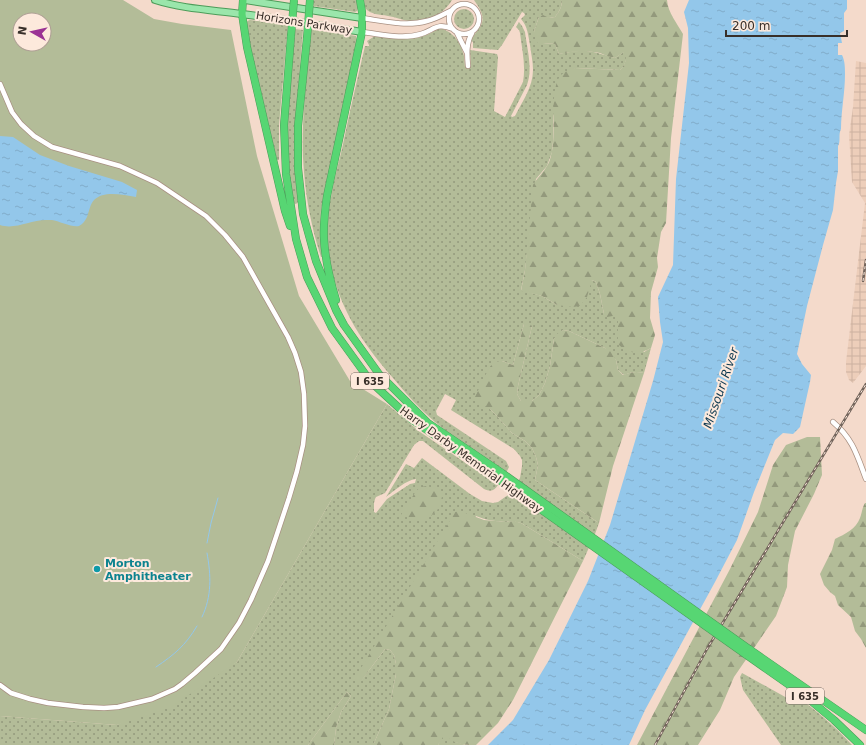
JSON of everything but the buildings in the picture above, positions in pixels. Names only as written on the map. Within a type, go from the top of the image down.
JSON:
[{"type":"highway","points":[[244,0],[242,14],[247,47],[285,211],[296,239]]},
{"type":"highway","name":"Harry Darby Memorial Highway","points":[[294,0],[284,125],[286,174],[296,239],[307,277],[332,328],[371,382],[411,419],[500,476]]},
{"type":"highway","name":"Harry Darby Memorial Highway","points":[[310,0],[298,126],[298,168],[303,214],[316,261],[336,310],[344,325],[378,374],[428,423],[500,476],[747,651],[866,730]]},
{"type":"highway","points":[[344,325],[326,262],[324,216],[362,32],[360,0]]},
{"type":"highway","name":"Harry Darby Memorial Highway","points":[[747,651],[834,720],[860,745]]},
{"type":"main road","name":"Horizons Parkway","points":[[155,0],[176,6],[242,14],[362,32]]},
{"type":"main road","name":"Horizons Parkway","points":[[244,0],[362,18]]},
{"type":"street","points":[[455,0],[450,14],[450,25],[467,53]]},
{"type":"street","points":[[468,66],[467,53],[470,38],[477,28],[480,18],[470,0]]},
{"type":"street","points":[[453,9],[458,5],[463,4],[468,4],[476,9]]},
{"type":"street","name":"Horizons Parkway","points":[[362,18],[405,24],[417,23],[441,16],[453,9]]},
{"type":"street","name":"Horizons Parkway","points":[[362,32],[396,36],[411,36],[426,32],[436,26],[455,31]]},
{"type":"street","points":[[455,31],[465,34],[474,31]]},
{"type":"street","points":[[0,84],[12,112],[21,124],[34,136],[52,147],[120,166],[158,183],[206,216],[225,235],[243,257],[295,353],[301,372],[304,394],[305,426],[297,471],[289,498],[268,561],[251,600],[239,623],[221,649],[195,673],[182,684],[152,699],[118,707],[104,708],[48,703],[11,693],[0,685]]},
{"type":"street","points":[[832,422],[849,439],[866,479]]},
{"type":"shaded area","points":[[856,61],[866,63],[866,366],[853,383],[849,380],[846,372],[846,362],[865,203],[852,182],[849,135],[853,107]]},
{"type":"green space","points":[[0,0],[123,0],[154,19],[231,30],[257,156],[299,296],[350,381],[387,404],[237,662],[171,707],[117,725],[0,716]]},
{"type":"green space","points":[[314,0],[357,0],[358,8],[355,12],[314,6]]},
{"type":"green space","points":[[364,0],[452,0],[444,10],[434,17],[415,22],[373,13],[365,8]]},
{"type":"green space","points":[[474,0],[562,0],[560,9],[555,17],[539,17],[534,31],[543,43],[555,44],[559,54],[574,51],[588,51],[615,58],[625,51],[626,54],[626,62],[620,70],[575,68],[553,116],[552,152],[547,166],[536,179],[525,270],[521,290],[542,296],[557,305],[592,280],[596,282],[604,314],[618,315],[644,352],[651,348],[644,373],[634,372],[624,375],[618,370],[616,360],[605,348],[569,331],[563,330],[554,339],[550,366],[545,383],[539,395],[532,401],[521,401],[517,394],[518,386],[532,326],[524,324],[513,365],[502,361],[490,409],[512,433],[525,441],[532,448],[538,465],[535,480],[599,523],[583,561],[521,523],[494,521],[476,516],[361,681],[385,649],[390,650],[394,655],[396,674],[389,709],[374,745],[334,745],[336,728],[341,712],[351,696],[347,692],[308,745],[0,745],[0,716],[117,725],[237,662],[387,404],[420,432],[498,485],[492,490],[484,489],[423,441],[419,441],[414,445],[385,493],[376,497],[374,512],[376,513],[387,499],[410,484],[415,483],[416,479],[408,481],[386,497],[406,464],[414,468],[422,458],[470,494],[482,501],[493,503],[498,502],[508,495],[520,478],[522,460],[520,456],[514,449],[451,410],[456,400],[445,394],[436,411],[437,415],[506,461],[509,467],[506,473],[435,422],[413,401],[382,366],[354,326],[340,297],[331,266],[328,245],[327,233],[332,191],[365,46],[369,46],[367,41],[375,36],[404,39],[417,38],[438,29],[443,29],[455,37],[461,46],[465,67],[471,67],[470,50],[497,54],[494,111],[505,117],[523,82],[523,51],[520,33],[516,27],[519,22],[525,32],[530,72],[527,85],[511,116],[515,116],[527,94],[533,76],[533,64],[528,34],[521,19],[525,15],[522,12],[498,50],[473,48],[473,42],[471,40],[481,26],[483,18],[481,11]]},
{"type":"green space","points":[[562,0],[667,0],[671,14],[683,34],[671,138],[666,223],[661,232],[657,258],[658,267],[651,292],[650,318],[655,335],[651,348],[642,352],[630,352],[618,344],[618,315],[607,317],[604,314],[596,282],[592,280],[587,297],[580,306],[573,307],[557,305],[542,296],[521,291],[525,270],[533,185],[548,164],[552,151],[554,100],[557,81],[561,75],[575,68],[620,70],[625,64],[626,59],[624,52],[615,58],[590,51],[559,54],[555,44],[543,43],[538,45],[534,31],[539,17],[543,15],[549,18],[555,17],[560,9]]},
{"type":"green space","points":[[464,9],[471,12],[474,19],[471,26],[464,29],[457,26],[454,19],[457,12]]},
{"type":"green space","points":[[250,20],[288,25],[279,125],[279,160],[277,160],[246,27],[247,22]]},
{"type":"green space","points":[[295,29],[303,30],[296,114],[299,201],[296,204],[293,203],[291,197],[287,128]]},
{"type":"green space","points":[[311,29],[356,36],[357,40],[321,210],[320,228],[322,257],[317,244],[309,208],[303,158],[304,110]]},
{"type":"green space","points":[[528,322],[532,326],[517,394],[521,401],[532,401],[539,395],[545,383],[550,366],[554,339],[557,334],[563,330],[569,331],[612,352],[616,360],[618,370],[623,375],[634,372],[644,373],[613,466],[599,523],[535,480],[538,465],[532,448],[525,441],[512,433],[490,409],[474,399],[489,368],[494,362],[502,361],[513,365],[524,324]]},
{"type":"green space","points":[[807,437],[820,437],[822,475],[795,531],[788,565],[787,587],[776,616],[734,677],[720,710],[698,745],[637,745],[730,569],[758,512],[773,465],[786,445]]},
{"type":"green space","points":[[427,486],[443,492],[439,508],[431,516],[423,520],[416,520],[401,515],[416,491],[421,487]]},
{"type":"green space","points":[[865,503],[866,648],[855,631],[851,617],[838,605],[835,596],[824,585],[820,574],[832,550],[835,539],[850,531],[856,525]]},
{"type":"green space","points":[[460,511],[484,520],[507,522],[514,521],[521,523],[583,561],[513,700],[498,723],[476,745],[460,744],[443,737],[438,745],[374,745],[389,709],[396,674],[394,655],[390,650],[385,649],[361,681],[355,678],[455,512]]},
{"type":"green space","points":[[742,673],[787,698],[791,692],[823,717],[852,745],[781,745],[743,690],[740,677]]},
{"type":"green space","points":[[347,692],[351,696],[341,712],[336,728],[334,745],[308,745]]},
{"type":"green space","points":[[442,736],[448,737],[456,742],[466,745],[438,745]]},
{"type":"water","name":"Missouri River","points":[[689,0],[847,0],[847,9],[844,13],[844,31],[840,33],[842,43],[838,43],[838,55],[842,55],[844,62],[845,81],[838,146],[838,171],[833,210],[807,306],[797,354],[802,364],[811,375],[800,427],[793,434],[783,433],[775,440],[737,540],[645,710],[629,745],[488,745],[513,720],[549,660],[588,581],[610,525],[653,381],[663,342],[658,297],[673,265],[676,179],[689,63],[688,28],[684,12]]},
{"type":"water","points":[[0,136],[13,137],[40,155],[69,166],[122,182],[137,190],[136,197],[120,194],[108,194],[98,197],[94,200],[85,221],[79,226],[73,226],[52,220],[40,220],[17,226],[0,225]]},
{"type":"waterway","points":[[207,543],[218,498]]},
{"type":"waterway","points":[[202,617],[208,601],[210,585],[207,553]]},
{"type":"waterway","points":[[156,667],[179,649],[197,626]]},
{"type":"railway","points":[[863,281],[866,260]]},
{"type":"railway","points":[[655,745],[707,649],[866,384]]},
{"type":"place","name":"Morton Amphitheater","points":[[97,569]]}]
